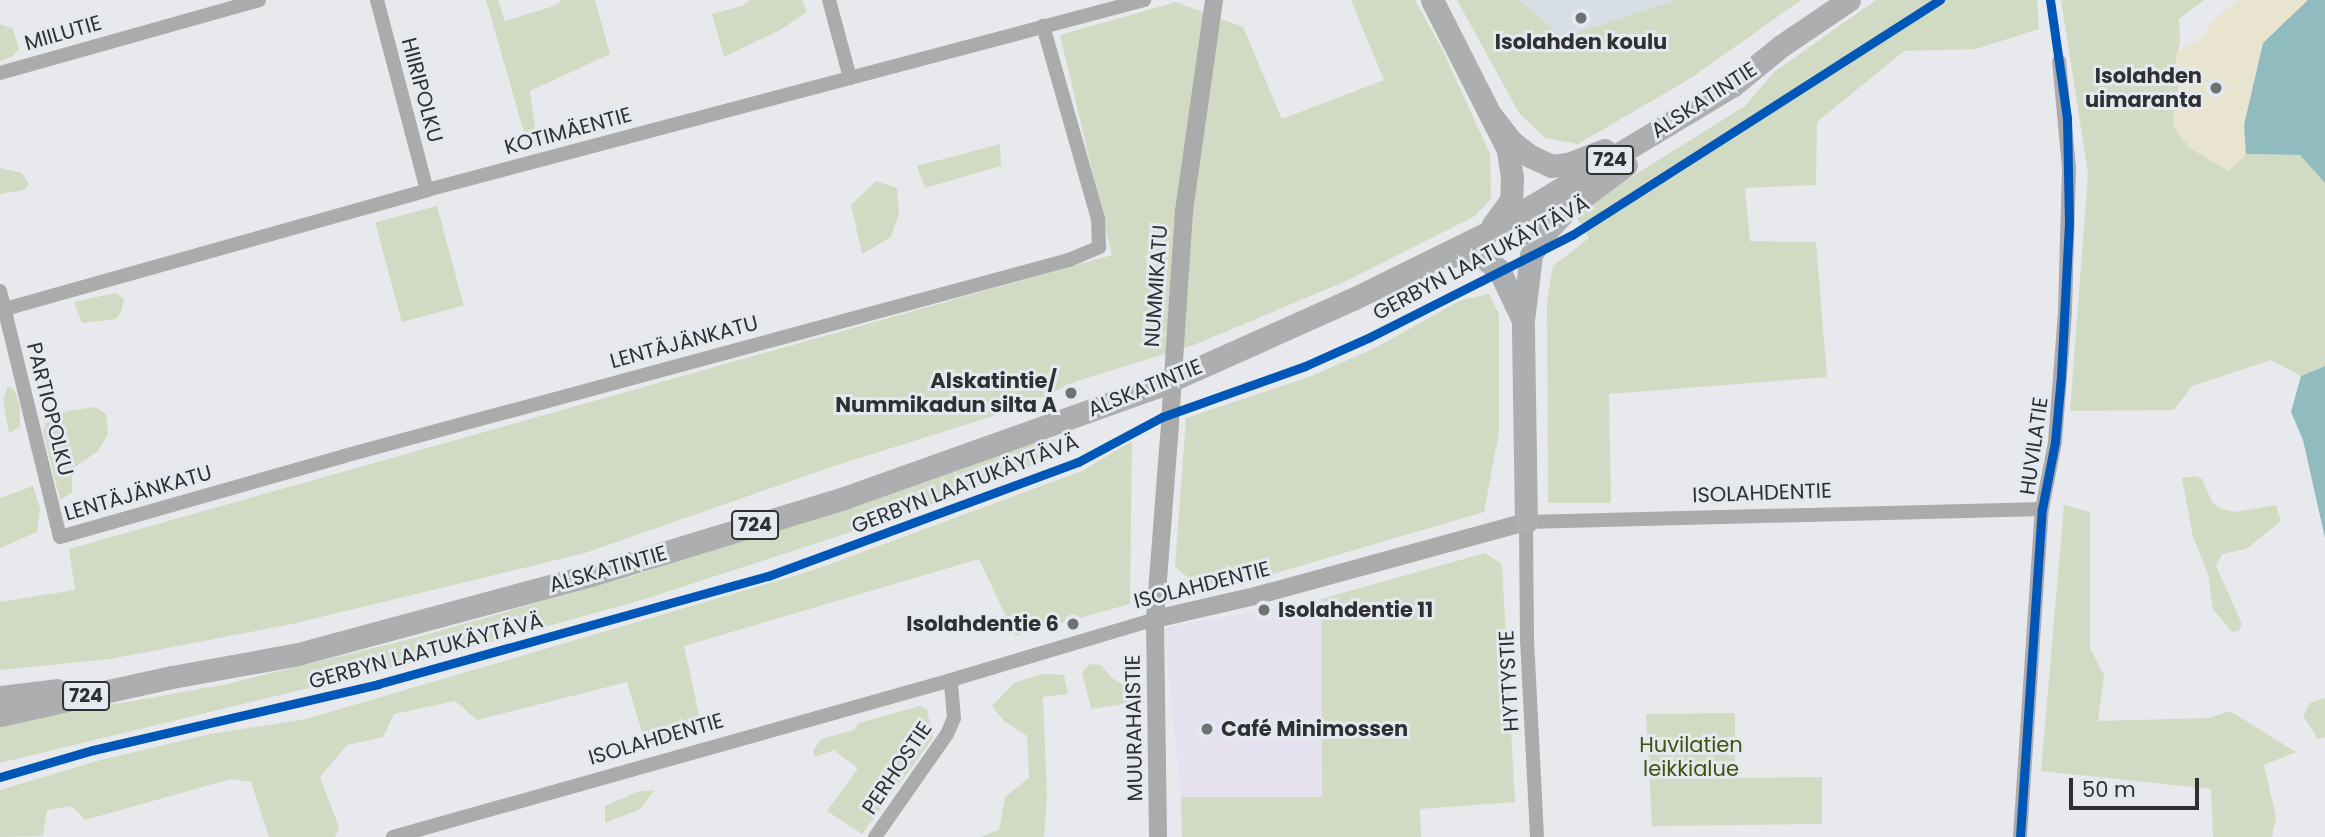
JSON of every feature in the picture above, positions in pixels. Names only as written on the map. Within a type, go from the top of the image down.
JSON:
[{"type":"main road","points":[[1432,0],[1508,150],[1512,177],[1511,200],[1487,233]]},
{"type":"main road","name":"ALSKATINTIE","points":[[0,715],[311,650],[591,575],[844,498],[1156,387],[1435,260],[1487,233],[1732,86],[1781,46],[1849,0]]},
{"type":"main road","points":[[1490,114],[1512,142],[1530,156],[1551,166],[1567,164],[1615,145],[1781,46]]},
{"type":"main road","points":[[1526,523],[1523,320],[1531,255],[1542,236],[1568,208],[1732,86]]},
{"type":"main road","points":[[1435,260],[1470,253],[1484,258],[1499,270],[1523,320]]},
{"type":"main road","name":"ALSKATINTIE","points":[[0,697],[172,677]]},
{"type":"street","name":"MIILUTIE","points":[[0,73],[259,0]]},
{"type":"street","name":"HIIRIPOLKU","points":[[377,0],[427,190]]},
{"type":"street","points":[[829,0],[850,78]]},
{"type":"street","name":"KOTIMÄENTIE","points":[[5,309],[427,190],[1144,0]]},
{"type":"street","name":"NUMMIKATU","points":[[1155,619],[1184,211],[1214,0]]},
{"type":"street","name":"LENTÄJÄNKATU","points":[[60,537],[356,453],[1069,260],[1099,247],[1098,219],[1043,26]]},
{"type":"street","name":"HUVILATIE","points":[[2020,837],[2042,509],[2055,442],[2060,389],[2069,223],[2067,118],[2059,61]]},
{"type":"street","name":"PARTIOPOLKU","points":[[0,291],[60,537]]},
{"type":"street","name":"ISOLAHDENTIE","points":[[393,837],[951,680],[1041,650],[1155,619],[1259,595],[1502,527],[1526,523],[2042,509]]},
{"type":"street","name":"HYTTYSTIE","points":[[1526,523],[1527,640],[1537,837]]},
{"type":"street","name":"MUURAHAISTIE","points":[[1155,619],[1158,837]]},
{"type":"street","name":"PERHOSTIE","points":[[875,837],[947,734],[954,718],[951,680]]},
{"type":"shaded area","name":"Isolahden koulu","points":[[1519,0],[1676,0],[1563,37]]},
{"type":"shaded area","points":[[1321,599],[1322,797],[1181,797],[1164,628]]},
{"type":"green space","points":[[486,0],[498,0],[505,21],[554,6],[562,0],[595,0],[610,54],[530,91],[538,148],[527,143]]},
{"type":"green space","points":[[750,0],[802,0],[807,12],[778,31],[724,57],[712,14],[742,6]]},
{"type":"green space","points":[[1351,0],[1415,0],[1443,51],[1490,154],[1491,199],[1475,216],[1346,281],[1194,345],[1077,381],[1016,409],[834,466],[585,553],[292,624],[110,659],[0,670],[0,602],[75,590],[69,549],[1112,255],[1060,35],[1176,2],[1243,27],[1282,119],[1384,80]]},
{"type":"green space","points":[[1457,0],[1519,0],[1563,37],[1676,0],[1801,0],[1691,78],[1578,144],[1545,138],[1519,113]]},
{"type":"green space","points":[[1876,0],[2037,0],[2039,29],[1976,49],[1904,51],[1817,122],[1816,185],[1745,188],[1750,241],[1816,242],[1827,377],[1609,394],[1611,503],[1548,503],[1547,302],[1553,266],[1589,238],[1574,213],[1745,106],[1774,72]]},
{"type":"green space","points":[[2061,0],[2204,0],[2179,19],[2180,41],[2176,61],[2180,77],[2173,123],[2190,148],[2229,171],[2246,154],[2300,155],[2325,183],[2325,366],[2301,376],[2271,360],[2192,386],[2174,410],[2070,411],[2088,173]]},
{"type":"green space","points":[[0,24],[13,29],[19,48],[13,56],[0,61]]},
{"type":"green space","points":[[1000,144],[1001,166],[925,188],[917,166]]},
{"type":"green space","points":[[0,168],[22,173],[29,184],[24,190],[0,194]]},
{"type":"green space","points":[[876,181],[897,188],[899,213],[891,237],[862,254],[851,205]]},
{"type":"green space","points":[[437,206],[464,305],[402,322],[375,223]]},
{"type":"green space","points":[[115,293],[124,299],[121,313],[115,319],[82,323],[74,302]]},
{"type":"green space","points":[[1489,294],[1499,315],[1499,432],[1484,512],[1201,595],[1189,578],[1175,567],[1186,418],[1309,377],[1375,348],[1461,300]]},
{"type":"green space","points":[[8,386],[14,389],[20,406],[20,427],[9,433],[3,400]]},
{"type":"green space","points":[[95,407],[106,414],[108,434],[98,451],[72,469],[72,493],[60,500],[43,431],[46,423],[68,411]]},
{"type":"green space","points":[[1054,439],[1060,455],[906,514],[645,599],[445,655],[0,763],[0,725],[227,684],[418,637],[638,574],[1016,448]]},
{"type":"green space","points":[[1132,441],[1130,604],[1015,636],[979,559],[684,646],[702,728],[646,746],[627,682],[477,720],[455,701],[394,714],[383,737],[347,745],[320,777],[339,827],[335,837],[269,837],[251,782],[231,779],[85,820],[72,806],[47,810],[43,836],[0,837],[0,790],[97,761],[210,734],[306,719],[811,571],[1082,471]]},
{"type":"green space","points":[[2196,476],[2202,479],[2212,502],[2220,508],[2234,512],[2276,505],[2281,521],[2246,549],[2222,554],[2216,566],[2242,624],[2239,631],[2232,632],[2213,609],[2208,574],[2193,537],[2182,478]]},
{"type":"green space","points":[[33,486],[40,509],[37,532],[0,548],[0,498]]},
{"type":"green space","points":[[2064,505],[2090,512],[2090,648],[2104,675],[2098,721],[2209,718],[2230,711],[2296,752],[2264,765],[2276,817],[2272,837],[2213,837],[2211,789],[2041,771]]},
{"type":"green space","points":[[1485,553],[1502,564],[1515,802],[1420,809],[1421,837],[1182,837],[1181,797],[1322,797],[1321,599]]},
{"type":"green space","points":[[1090,664],[1101,665],[1112,678],[1127,687],[1130,703],[1091,709],[1082,672]]},
{"type":"green space","points":[[1041,674],[1064,675],[1068,694],[1043,697],[1047,799],[1044,837],[980,837],[999,830],[1005,797],[1029,778],[1027,736],[1004,721],[992,706],[1014,683]]},
{"type":"green space","points":[[2325,698],[2325,737],[2318,739],[2303,716],[2310,703]]},
{"type":"green space","points":[[920,706],[927,709],[933,738],[862,834],[827,811],[858,768],[835,751],[837,749],[815,757],[813,751],[821,739],[854,730],[859,723]]},
{"type":"green space","name":"Huvilatien leikkialue","points":[[1735,713],[1735,778],[1822,777],[1822,824],[1652,826],[1646,714]]},
{"type":"green space","points":[[655,790],[640,809],[605,823],[605,806],[637,792]]},
{"type":"sand","name":"Isolahden uimaranta","points":[[2238,0],[2308,0],[2244,125],[2246,154],[2229,171],[2190,148],[2176,131],[2173,123],[2180,77],[2176,52],[2199,40],[2214,20]]},
{"type":"water","points":[[2308,0],[2325,0],[2325,183],[2300,155],[2246,154],[2244,125],[2263,43]]},
{"type":"water","points":[[2325,366],[2325,538],[2303,440],[2291,412],[2301,376]]},
{"type":"cycle path","name":"GERBYN LAATUKÄYTÄVÄ","points":[[0,777],[93,750],[378,684],[768,576],[1078,462],[1162,417],[1305,366],[1370,337],[1572,235],[1940,0]]},
{"type":"cycle path","points":[[2020,837],[2042,509],[2055,442],[2061,376],[2069,223],[2067,118],[2050,0]]},
{"type":"place","name":"Isolahden koulu","points":[[1581,18]]},
{"type":"place","name":"Isolahden uimaranta","points":[[2216,88]]},
{"type":"place","name":"Alskatintie/ Nummikadun silta A","points":[[1071,393]]},
{"type":"place","name":"Isolahdentie 11","points":[[1264,610]]},
{"type":"place","name":"Isolahdentie 6","points":[[1073,624]]},
{"type":"place","name":"Café Minimossen","points":[[1207,729]]}]
